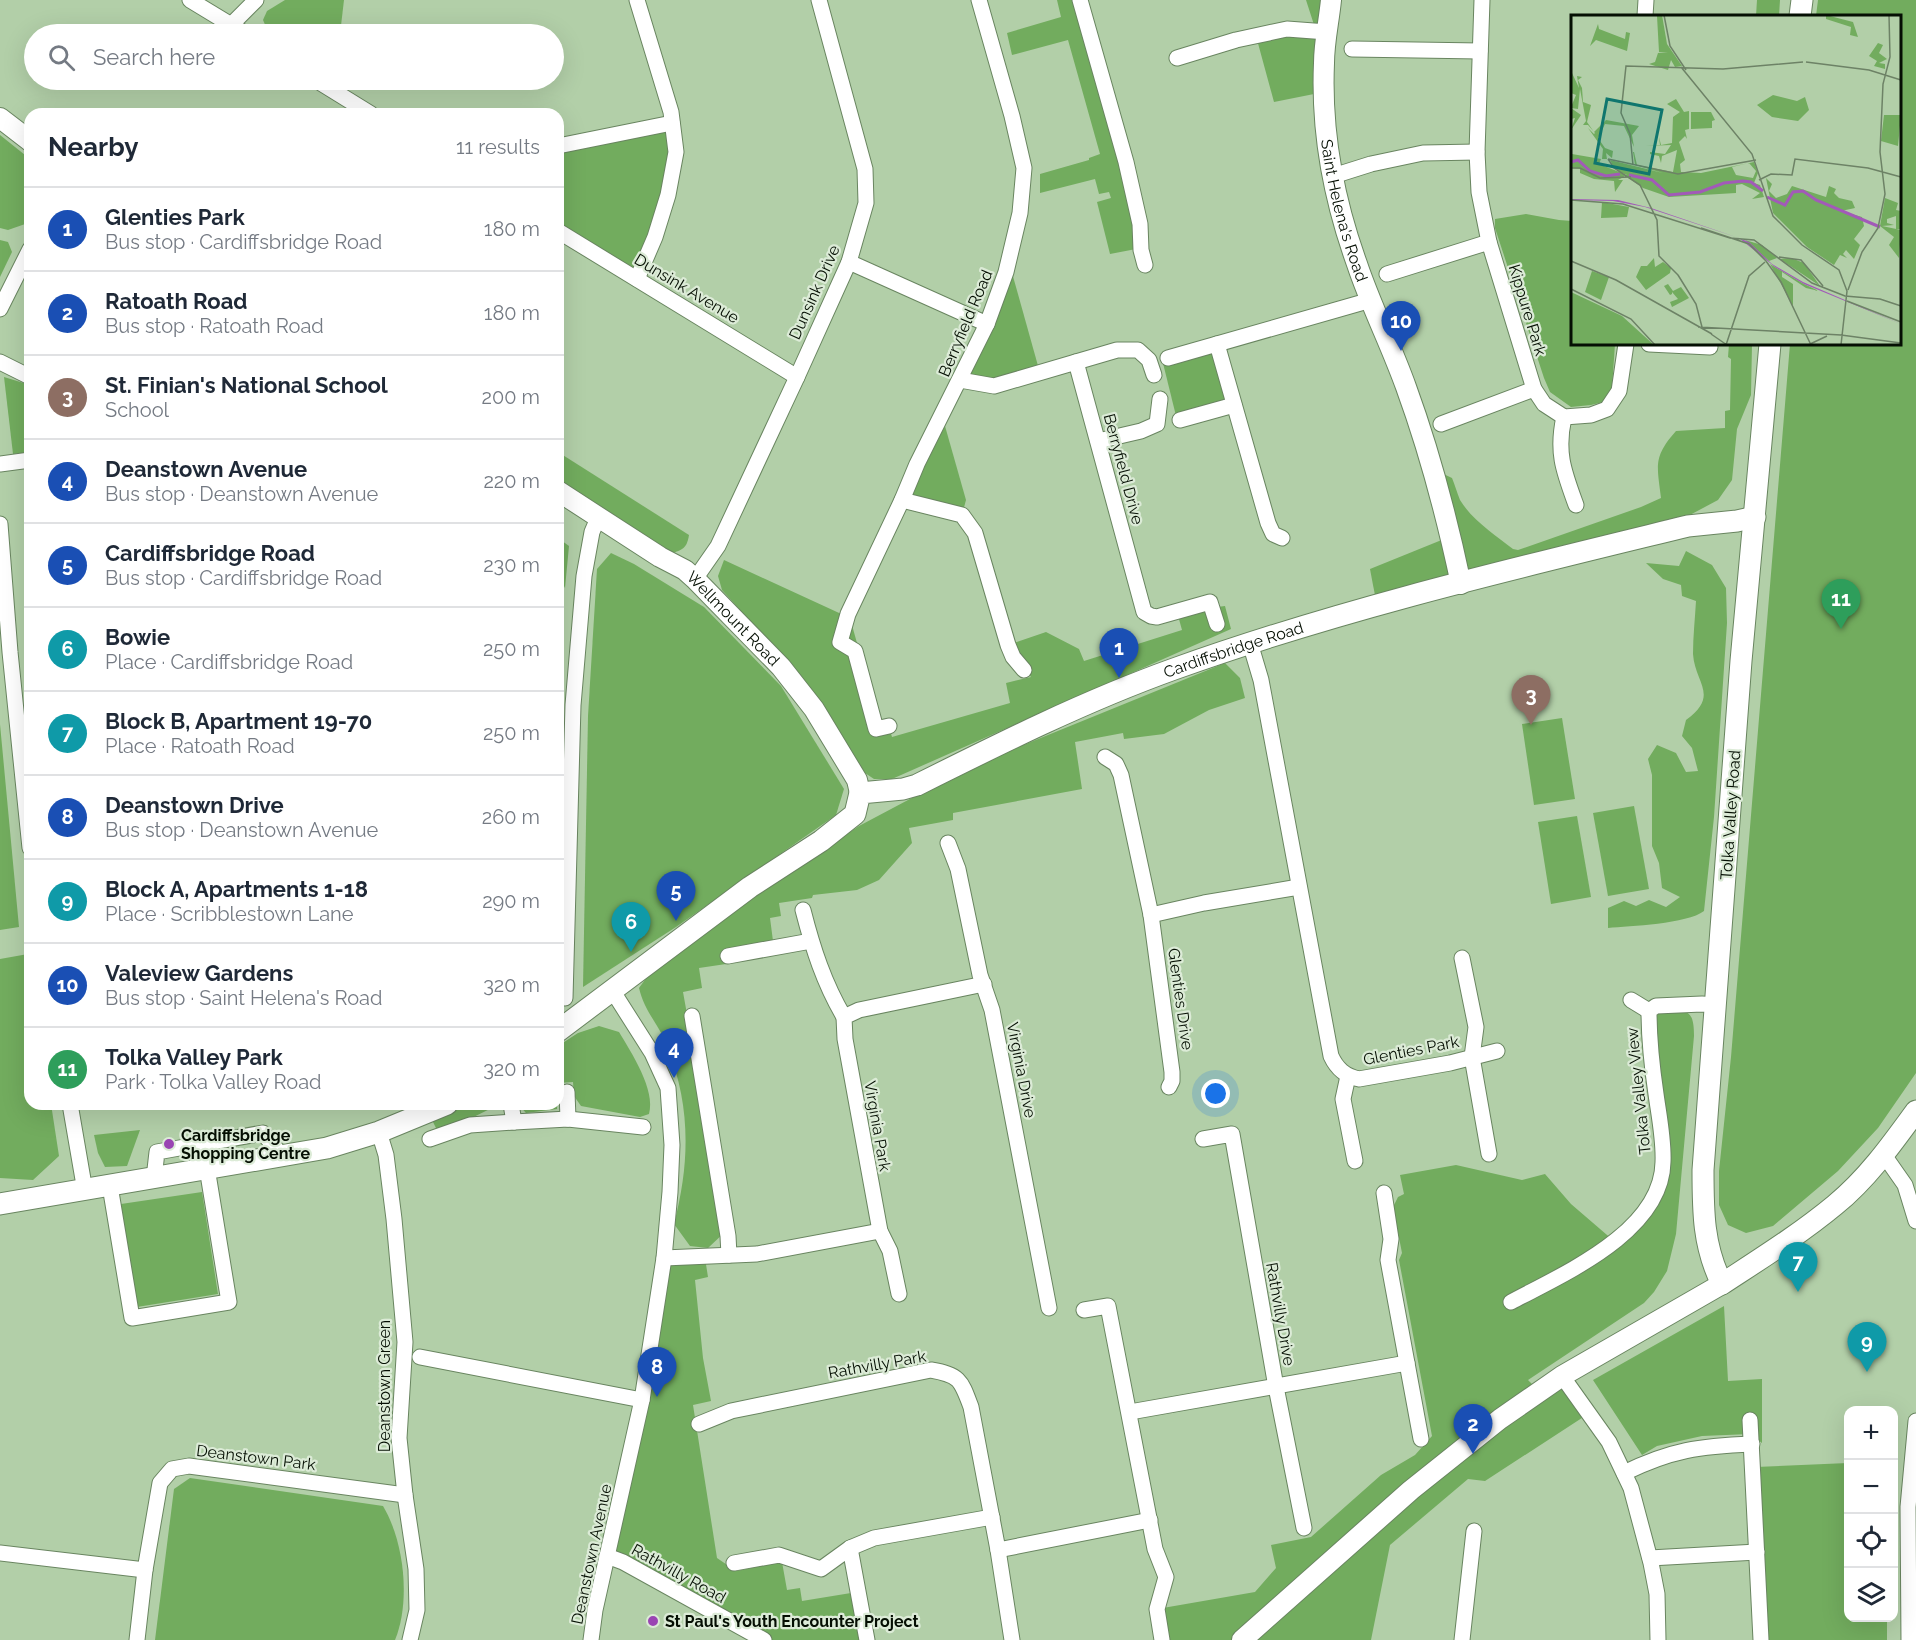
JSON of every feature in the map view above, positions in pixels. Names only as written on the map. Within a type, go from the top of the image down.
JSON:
[{"type":"main road","points":[[1800,15],[1802,0]]},
{"type":"main road","name":"Tolka Valley Road","points":[[1722,1284],[1714,1267],[1703,1222],[1703,1170],[1741,661],[1770,345]]},
{"type":"main road","name":"Cardiffsbridge Road","points":[[860,793],[903,789],[917,785],[1002,742],[1095,700],[1172,670],[1330,618],[1688,526],[1755,517]]},
{"type":"main road","points":[[564,1026],[750,887],[820,841],[855,814],[860,793]]},
{"type":"main road","points":[[0,1204],[327,1148],[379,1132],[432,1110]]},
{"type":"main road","points":[[1722,1284],[1786,1242],[1837,1204],[1884,1155],[1916,1112]]},
{"type":"street","points":[[190,0],[229,24]]},
{"type":"street","points":[[232,24],[256,0]]},
{"type":"street","points":[[637,0],[671,112],[675,152],[668,195],[655,237],[638,279]]},
{"type":"street","name":"Dunsink Drive","points":[[695,579],[718,546],[797,377],[849,262],[866,203],[865,169],[819,0]]},
{"type":"street","name":"Berryfield Road","points":[[889,726],[876,729],[855,651],[840,642],[848,614],[917,464],[987,324],[1006,273],[1018,224],[1024,168],[1012,116],[979,0]]},
{"type":"street","points":[[1080,0],[1127,168],[1140,224],[1141,250],[1145,265]]},
{"type":"street","name":"Saint Helena's Road","points":[[1331,0],[1324,63],[1325,116],[1333,176],[1342,219],[1410,399],[1432,469],[1461,584]]},
{"type":"street","name":"Kippure Park","points":[[1482,0],[1477,152],[1479,192],[1489,242],[1534,389],[1544,404],[1564,417]]},
{"type":"street","points":[[1645,15],[1646,0]]},
{"type":"street","points":[[1177,58],[1236,40],[1287,29],[1327,32]]},
{"type":"street","points":[[1352,49],[1480,51]]},
{"type":"street","points":[[332,90],[361,108]]},
{"type":"street","points":[[0,118],[24,136]]},
{"type":"street","points":[[564,145],[672,123]]},
{"type":"street","points":[[1333,176],[1371,164],[1423,153],[1477,152]]},
{"type":"street","name":"Dunsink Avenue","points":[[564,235],[797,377]]},
{"type":"street","points":[[1387,274],[1489,242]]},
{"type":"street","points":[[0,309],[24,261]]},
{"type":"street","points":[[849,262],[987,324]]},
{"type":"street","points":[[1168,358],[1371,300]]},
{"type":"street","points":[[1217,344],[1268,523],[1273,534],[1282,538]]},
{"type":"street","points":[[1576,505],[1560,454],[1564,417],[1591,415],[1608,409],[1619,391],[1626,345]]},
{"type":"street","points":[[1669,345],[1710,347]]},
{"type":"street","points":[[960,380],[994,386],[1117,350],[1137,350],[1149,360],[1154,375]]},
{"type":"street","points":[[0,362],[24,374]]},
{"type":"street","name":"Berryfield Drive","points":[[1076,362],[1144,612],[1157,617],[1210,602],[1217,624]]},
{"type":"street","points":[[1441,424],[1534,389]]},
{"type":"street","points":[[1098,441],[1141,431],[1157,424],[1160,399]]},
{"type":"street","points":[[1180,420],[1234,405]]},
{"type":"street","points":[[0,464],[24,461]]},
{"type":"street","name":"Wellmount Road","points":[[564,495],[660,558],[685,570],[695,579],[781,667],[814,709],[856,780],[860,793]]},
{"type":"street","points":[[902,500],[962,515],[975,533],[1008,645],[1013,657],[1024,670]]},
{"type":"street","points":[[565,998],[564,847],[573,705],[580,605],[592,532],[597,518]]},
{"type":"street","points":[[0,524],[24,789]]},
{"type":"street","name":"Glenties Park","points":[[1250,643],[1261,680],[1331,1056],[1336,1066],[1348,1076],[1359,1079],[1497,1051]]},
{"type":"street","name":"Glenties Drive","points":[[1105,757],[1116,764],[1121,775],[1151,915],[1172,1072],[1172,1082],[1169,1088]]},
{"type":"street","name":"Virginia Drive","points":[[948,843],[958,868],[980,975],[992,1010],[1049,1308]]},
{"type":"street","points":[[1151,915],[1204,903],[1299,887]]},
{"type":"street","points":[[803,910],[828,989],[844,1017],[859,1010],[984,984]]},
{"type":"street","points":[[728,956],[811,941]]},
{"type":"street","points":[[1462,958],[1476,1027],[1472,1057],[1489,1154]]},
{"type":"street","name":"Deanstown Avenue","points":[[591,1640],[595,1610],[642,1400],[664,1258],[672,1140],[668,1088],[652,1053],[612,990]]},
{"type":"street","points":[[1631,1000],[1649,1011]]},
{"type":"street","name":"Tolka Valley View","points":[[1511,1302],[1573,1269],[1612,1243],[1643,1214],[1658,1190],[1663,1164],[1649,1011],[1656,1006],[1715,1005]]},
{"type":"street","points":[[692,1016],[728,1236],[729,1255]]},
{"type":"street","name":"Virginia Park","points":[[844,1017],[844,1039],[880,1231]]},
{"type":"street","points":[[1348,1076],[1343,1099],[1355,1161]]},
{"type":"street","points":[[567,1092],[568,1119]]},
{"type":"street","points":[[71,1110],[85,1191]]},
{"type":"street","points":[[512,1110],[514,1122]]},
{"type":"street","points":[[430,1139],[470,1125],[514,1122],[568,1119],[643,1127]]},
{"type":"street","name":"Deanstown Green","points":[[379,1132],[386,1155],[394,1219],[405,1342],[399,1438],[416,1569],[417,1610],[410,1640]]},
{"type":"street","points":[[154,1178],[157,1152],[263,1133],[282,1156]]},
{"type":"street","name":"Rathvilly Drive","points":[[1203,1139],[1232,1134],[1276,1387],[1304,1528]]},
{"type":"street","points":[[1884,1155],[1905,1185],[1916,1221]]},
{"type":"street","points":[[110,1186],[132,1318],[229,1302],[207,1168]]},
{"type":"street","points":[[1384,1193],[1391,1239],[1388,1260],[1421,1438]]},
{"type":"street","points":[[664,1258],[786,1250],[880,1231],[890,1251],[899,1294]]},
{"type":"street","points":[[1242,1640],[1411,1490],[1500,1419],[1562,1376],[1722,1284]]},
{"type":"street","points":[[1084,1310],[1108,1306],[1155,1549],[1166,1577],[1157,1609],[1162,1640]]},
{"type":"street","points":[[420,1357],[642,1400]]},
{"type":"street","points":[[1130,1412],[1407,1363]]},
{"type":"street","name":"Rathvilly Park","points":[[699,1424],[731,1411],[840,1388],[931,1370],[951,1374],[963,1386],[971,1407],[998,1550],[1012,1640]]},
{"type":"street","points":[[1562,1376],[1609,1442],[1631,1488],[1650,1557],[1657,1594],[1658,1640]]},
{"type":"street","points":[[1750,1420],[1761,1640]]},
{"type":"street","points":[[1909,1640],[1908,1507],[1916,1421]]},
{"type":"street","points":[[1624,1473],[1674,1452],[1704,1446],[1752,1444]]},
{"type":"street","name":"Deanstown Park","points":[[137,1640],[145,1570],[160,1483],[172,1469],[189,1466],[405,1495]]},
{"type":"street","points":[[735,1563],[780,1555],[821,1569],[850,1548],[874,1538],[992,1517]]},
{"type":"street","points":[[998,1550],[1150,1520]]},
{"type":"street","points":[[1462,1640],[1474,1531]]},
{"type":"street","points":[[850,1548],[867,1640]]},
{"type":"street","points":[[1650,1557],[1757,1552]]},
{"type":"street","points":[[0,1553],[145,1570]]},
{"type":"street","name":"Rathvilly Road","points":[[607,1556],[616,1558],[764,1640]]},
{"type":"green space","points":[[285,0],[344,0],[341,24],[265,24],[263,20],[267,11]]},
{"type":"green space","points":[[1057,0],[1075,0],[1123,175],[1136,231],[1136,249],[1110,254],[1097,202],[1111,198],[1109,192],[1099,194],[1095,179],[1040,193],[1040,174],[1089,160],[1100,154],[1068,40],[1012,55],[1007,33],[1061,17]]},
{"type":"green space","points":[[1306,0],[1331,0],[1324,92],[1274,102],[1256,36],[1316,31]]},
{"type":"green space","points":[[1757,0],[1780,0],[1779,15],[1756,15]]},
{"type":"green space","points":[[1818,0],[1916,0],[1916,1073],[1878,1128],[1838,1171],[1773,1226],[1746,1233],[1728,1225],[1719,1205],[1719,1171],[1731,1057],[1790,345],[1901,345],[1901,15],[1816,15]]},
{"type":"green space","points":[[672,123],[675,152],[637,278],[564,233],[564,145]]},
{"type":"green space","points":[[0,135],[24,154],[24,224],[8,230],[0,228]]},
{"type":"green space","points":[[1526,214],[1571,221],[1571,345],[1615,345],[1612,388],[1603,402],[1571,407],[1550,392],[1495,228],[1495,219]]},
{"type":"green space","points":[[0,240],[8,242],[12,252],[0,277]]},
{"type":"green space","points":[[1009,262],[1040,373],[994,385],[961,380]]},
{"type":"green space","points":[[1729,345],[1752,345],[1751,395],[1737,429],[1732,480],[1718,500],[1688,516],[1462,582],[1433,469],[1452,478],[1460,500],[1477,521],[1513,549],[1518,550],[1641,507],[1661,498],[1658,462],[1663,448],[1676,431],[1725,428],[1725,411],[1730,410],[1731,359],[1728,357]]},
{"type":"green space","points":[[1217,346],[1234,405],[1177,420],[1162,359]]},
{"type":"green space","points":[[4,377],[24,383],[24,453],[13,454]]},
{"type":"green space","points":[[943,419],[966,500],[962,515],[905,499]]},
{"type":"green space","points":[[564,456],[689,535],[686,545],[673,553],[564,483]]},
{"type":"green space","points":[[1449,537],[1461,583],[1377,606],[1370,569]]},
{"type":"green space","points":[[564,542],[569,546],[565,588],[564,586]]},
{"type":"green space","points":[[1686,551],[1712,565],[1726,588],[1727,623],[1714,817],[1704,911],[1672,922],[1608,928],[1608,908],[1624,901],[1636,906],[1649,900],[1666,907],[1680,897],[1662,888],[1659,863],[1652,846],[1652,775],[1648,759],[1657,745],[1676,753],[1686,772],[1698,771],[1692,748],[1682,736],[1686,720],[1702,703],[1704,696],[1693,654],[1696,601],[1682,596],[1681,585],[1663,579],[1646,563],[1679,566]]},
{"type":"green space","points":[[611,553],[634,564],[704,607],[781,686],[844,789],[836,815],[676,927],[583,987],[588,716],[597,569]]},
{"type":"green space","points":[[724,560],[850,618],[881,729],[889,727],[892,737],[1010,703],[1006,683],[1031,677],[1008,645],[1046,632],[1079,649],[1084,661],[1182,630],[1177,612],[1225,606],[1231,629],[892,779],[874,779],[862,771],[806,683],[722,590],[718,576]]},
{"type":"green space","points":[[1225,663],[1240,678],[1245,698],[1209,710],[1164,734],[1124,739],[1123,733],[1075,742],[1082,789],[953,813],[953,820],[909,828],[912,843],[879,880],[857,890],[813,895],[812,898],[779,903],[781,916],[770,918],[773,941],[723,951],[726,964],[699,968],[702,988],[683,992],[726,1231],[708,1248],[690,1246],[674,1224],[685,1156],[684,1112],[680,1090],[667,1046],[645,1005],[639,988],[658,962],[859,826],[974,765]]},
{"type":"green space","points":[[1562,718],[1575,799],[1534,805],[1522,724]]},
{"type":"green space","points":[[0,724],[19,927],[0,930]]},
{"type":"green space","points":[[1634,806],[1649,889],[1608,896],[1593,813]]},
{"type":"green space","points":[[1577,816],[1591,897],[1551,904],[1538,822]]},
{"type":"green space","points":[[24,955],[24,1110],[52,1110],[59,1156],[33,1180],[0,1178],[0,959]]},
{"type":"green space","points":[[1663,1009],[1688,1013],[1693,1021],[1694,1036],[1676,1234],[1667,1271],[1644,1303],[1528,1380],[1541,1393],[1563,1378],[1588,1414],[1485,1481],[1468,1479],[1390,1545],[1371,1640],[1162,1640],[1157,1609],[1255,1592],[1276,1568],[1271,1545],[1311,1537],[1381,1475],[1415,1455],[1432,1436],[1399,1260],[1402,1253],[1393,1207],[1398,1197],[1404,1194],[1400,1175],[1456,1165],[1522,1180],[1545,1174],[1571,1204],[1614,1241],[1658,1190],[1654,1028],[1656,1016]]},
{"type":"green space","points":[[599,1026],[619,1032],[646,1083],[650,1104],[649,1114],[640,1117],[581,1106],[574,1096],[573,1082],[564,1083],[564,1042],[578,1033]]},
{"type":"green space","points":[[447,1110],[488,1110],[439,1134],[431,1118]]},
{"type":"green space","points":[[523,1110],[549,1110],[526,1113]]},
{"type":"green space","points":[[140,1130],[127,1166],[105,1167],[98,1153],[94,1135]]},
{"type":"green space","points":[[202,1192],[218,1294],[137,1307],[121,1204]]},
{"type":"green space","points":[[705,1258],[708,1277],[695,1280],[703,1358],[711,1401],[693,1405],[717,1558],[736,1571],[782,1562],[787,1590],[800,1588],[802,1601],[851,1593],[860,1640],[765,1640],[608,1555],[665,1259]]},
{"type":"green space","points":[[1724,1306],[1728,1381],[1762,1379],[1762,1443],[1750,1434],[1702,1436],[1657,1446],[1642,1455],[1593,1380]]},
{"type":"green space","points":[[1844,1463],[1844,1622],[1887,1622],[1887,1640],[1769,1640],[1768,1636],[1762,1634],[1756,1467]]},
{"type":"green space","points":[[190,1478],[383,1506],[396,1536],[403,1572],[403,1608],[395,1640],[155,1640],[174,1489]]},
{"type":"place","name":"Valeview Gardens","points":[[1401,351]]},
{"type":"place","name":"Tolka Valley Park","points":[[1841,629]]},
{"type":"place","name":"Glenties Park","points":[[1119,678]]},
{"type":"place","name":"St. Finian's National School","points":[[1531,725]]},
{"type":"place","name":"Cardiffsbridge Road","points":[[676,921]]},
{"type":"place","name":"Bowie","points":[[631,952]]},
{"type":"place","name":"Deanstown Avenue","points":[[674,1078]]},
{"type":"place","name":"Cardiffsbridge Shopping Centre","points":[[169,1144]]},
{"type":"place","name":"Block B, Apartment 19-70","points":[[1798,1292]]},
{"type":"place","name":"Block A, Apartments 1-18","points":[[1867,1372]]},
{"type":"place","name":"Deanstown Drive","points":[[657,1397]]},
{"type":"place","name":"Ratoath Road","points":[[1473,1454]]},
{"type":"place","name":"St Paul's Youth Encounter Project","points":[[653,1621]]}]
